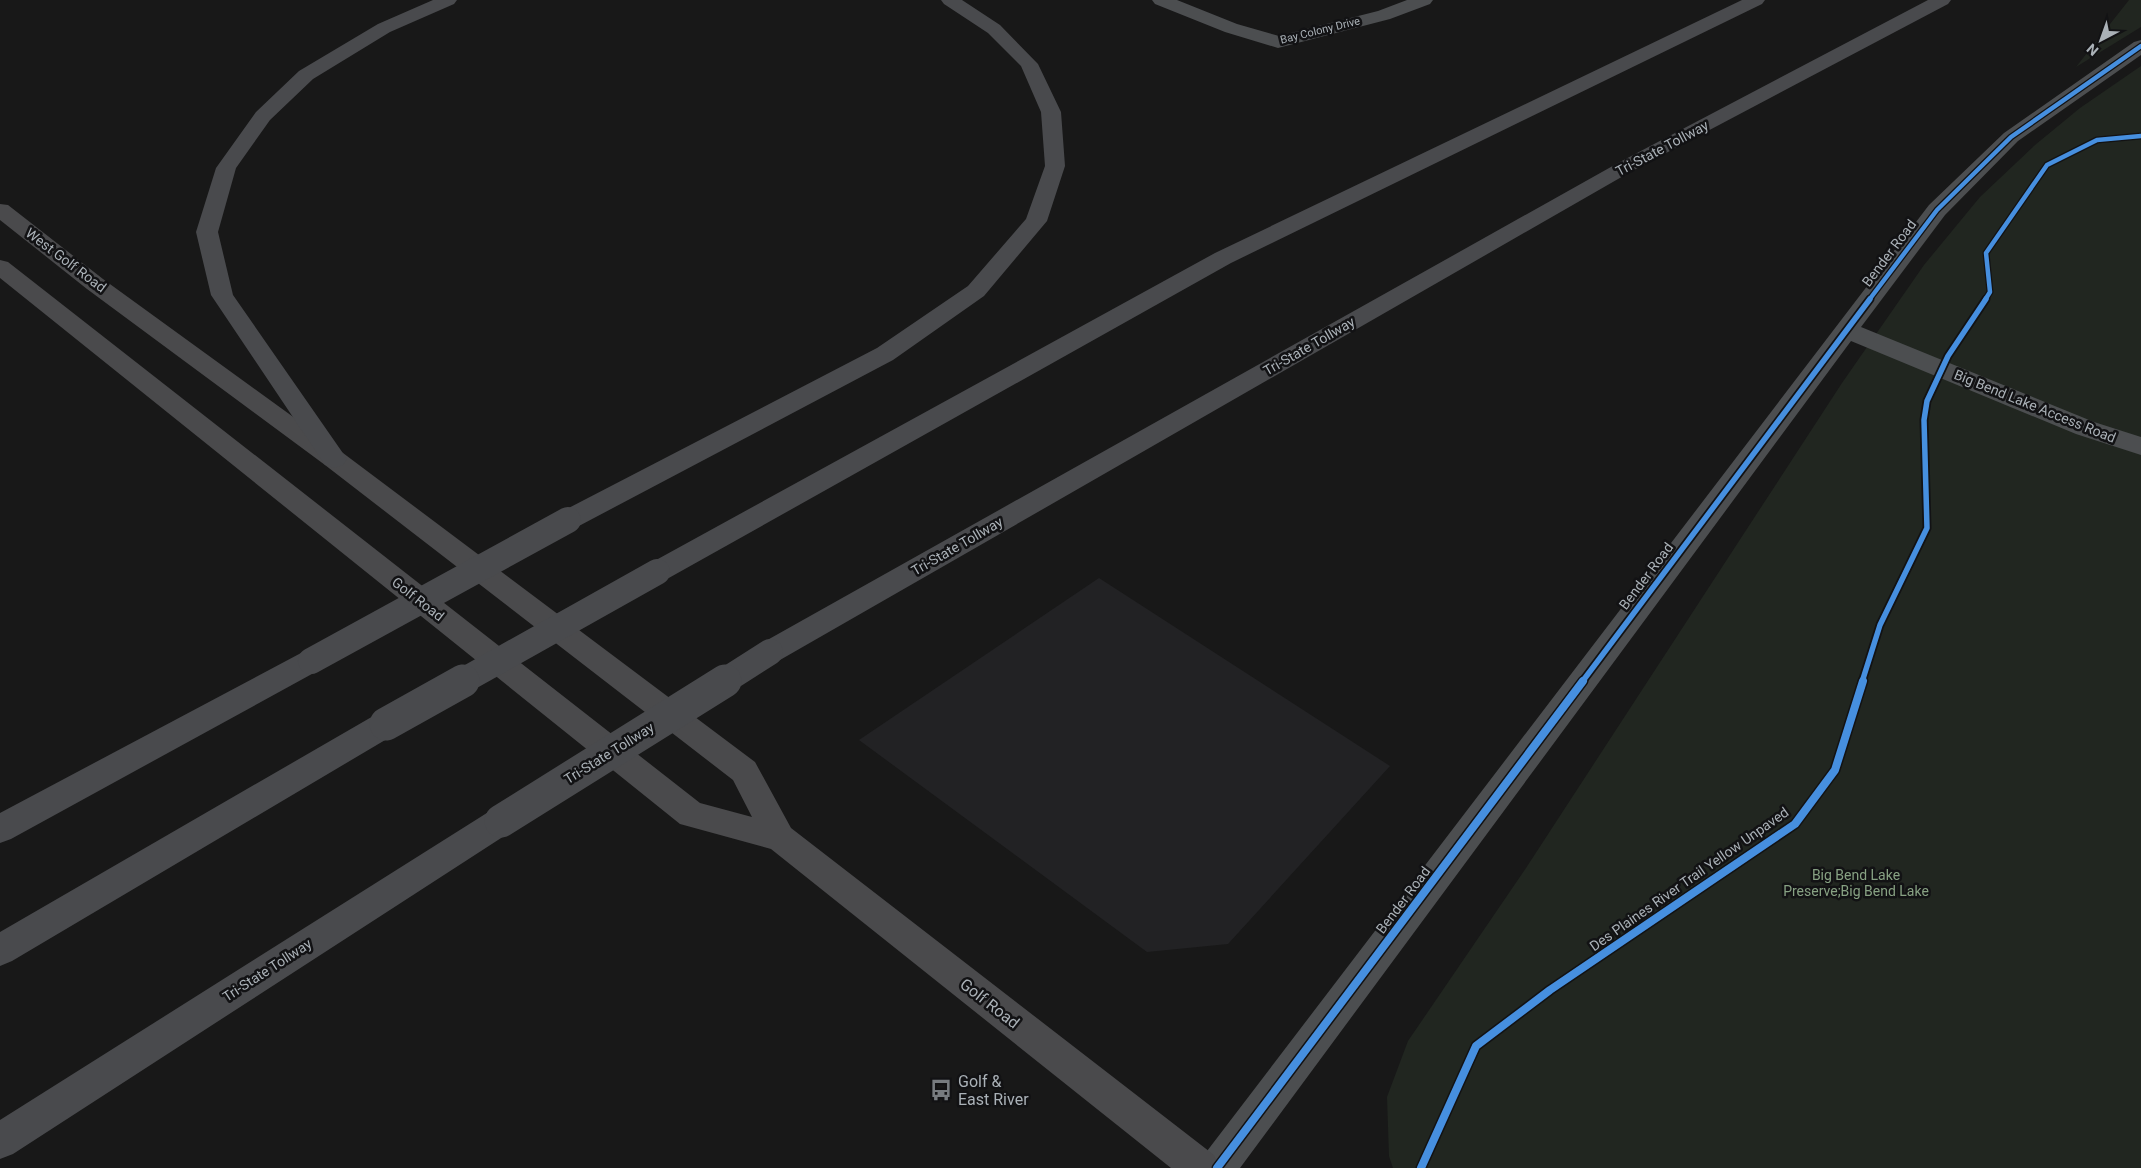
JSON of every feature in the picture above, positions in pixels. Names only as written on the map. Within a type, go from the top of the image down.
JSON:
[{"type":"highway","points":[[334,459],[222,295],[207,232],[226,168],[263,116],[306,76],[384,28],[448,0]]},
{"type":"highway","points":[[0,829],[568,520],[885,354],[976,292],[1036,222],[1055,166],[1050,112],[1029,64],[994,29],[950,0]]},
{"type":"highway","points":[[0,950],[386,724],[1223,258],[1756,0]]},
{"type":"highway","name":"Tri-State Tollway","points":[[0,1141],[501,821],[770,652],[1625,167],[1942,0]]},
{"type":"main road","name":"West Golf Road","points":[[0,210],[132,310]]},
{"type":"main road","name":"Golf Road","points":[[0,268],[691,814],[780,838],[1201,1168]]},
{"type":"main road","name":"Golf Road","points":[[132,310],[334,459],[744,772],[780,838]]},
{"type":"street","name":"Bay Colony Drive","points":[[1161,0],[1232,28],[1278,42],[1384,14],[1424,0]]},
{"type":"street","points":[[1384,14],[1403,0]]},
{"type":"street","name":"Bender Road","points":[[1217,1168],[1937,210],[2011,137],[2141,46]]},
{"type":"street","name":"Big Bend Lake Access Road","points":[[1847,330],[2085,428],[2141,446]]},
{"type":"shaded area","points":[[1099,578],[1390,766],[1228,944],[1147,952],[859,740]]},
{"type":"green space","points":[[2129,0],[2141,0],[2141,27],[2076,67]]},
{"type":"green space","name":"Big Bend Lake Preserve;Big Bend Lake","points":[[2141,66],[2141,1168],[1393,1168],[1389,1156],[1387,1097],[1408,1041],[1526,868],[1842,383],[1924,265],[1980,197],[2035,145],[2080,108]]},
{"type":"cycle path","points":[[1217,1168],[1937,210],[2011,137],[2141,46]]},
{"type":"cycle path","name":"Des Plaines River Trail Yellow Unpaved","points":[[1421,1168],[1476,1046],[1550,990],[1795,824],[1835,770],[1880,625],[1927,528],[1924,420],[1927,401],[1948,356],[1990,292],[1986,253],[2047,165],[2097,140],[2141,136]]},
{"type":"place","name":"Golf & East River","points":[[941,1090]]}]
